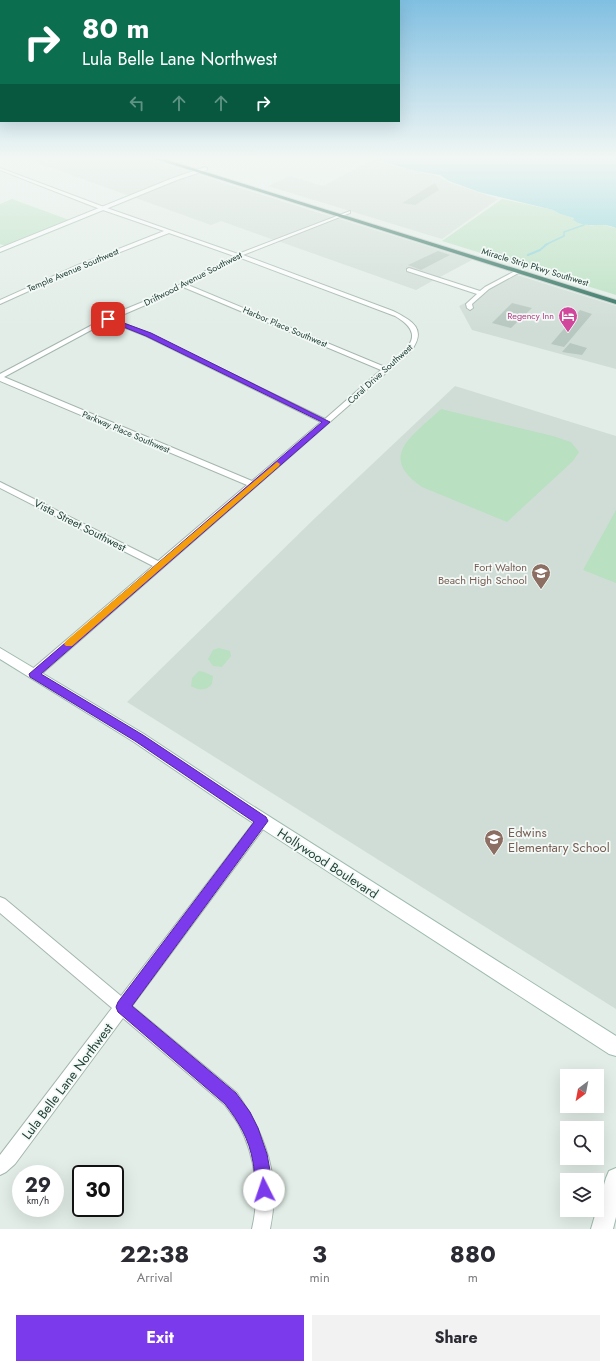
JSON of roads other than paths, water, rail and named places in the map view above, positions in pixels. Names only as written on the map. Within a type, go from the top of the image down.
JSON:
[{"type":"highway","name":"Miracle Strip Pkwy Southwest","points":[[334,214],[616,302]]},
{"type":"highway","name":"Miracle Strip Pkwy Southwest","points":[[356,214],[616,295]]},
{"type":"street","points":[[0,250],[88,214]]},
{"type":"street","name":"Coral Drive Southwest","points":[[34,674],[386,370],[414,344],[416,332],[407,321],[391,312],[239,255],[122,214]]},
{"type":"street","name":"Driftwood Avenue Southwest","points":[[0,378],[108,319],[184,285],[239,255],[343,214]]},
{"type":"street","name":"Temple Avenue Southwest","points":[[0,302],[73,269],[170,231]]},
{"type":"street","points":[[409,270],[481,293]]},
{"type":"street","points":[[470,308],[470,304],[487,288],[519,272]]},
{"type":"street","name":"Harbor Place Southwest","points":[[184,285],[386,370]]},
{"type":"street","points":[[108,319],[148,335],[326,422]]},
{"type":"street","name":"Parkway Place Southwest","points":[[0,378],[253,485]]},
{"type":"street","name":"Vista Street Southwest","points":[[0,485],[160,566]]},
{"type":"street","name":"Hollywood Boulevard","points":[[0,653],[139,738],[262,821],[616,1047]]},
{"type":"street","name":"Lula Belle Lane Northwest","points":[[0,1166],[9,1158],[262,821]]},
{"type":"street","points":[[0,904],[231,1099],[245,1118],[253,1134],[260,1154],[264,1176],[265,1204],[261,1229]]},
{"type":"street","points":[[602,1229],[616,1178]]},
{"type":"water","points":[[561,214],[616,214],[616,228],[605,225],[578,223],[573,220],[574,218]]},
{"type":"waterway","points":[[547,244],[564,236],[564,232],[584,225]]},
{"type":"waterway","points":[[528,255],[540,250],[547,244]]},
{"type":"place","name":"Regency Inn","points":[[568,333]]},
{"type":"place","name":"Fort Walton Beach High School","points":[[541,590]]},
{"type":"place","name":"Edwins Elementary School","points":[[494,856]]}]
